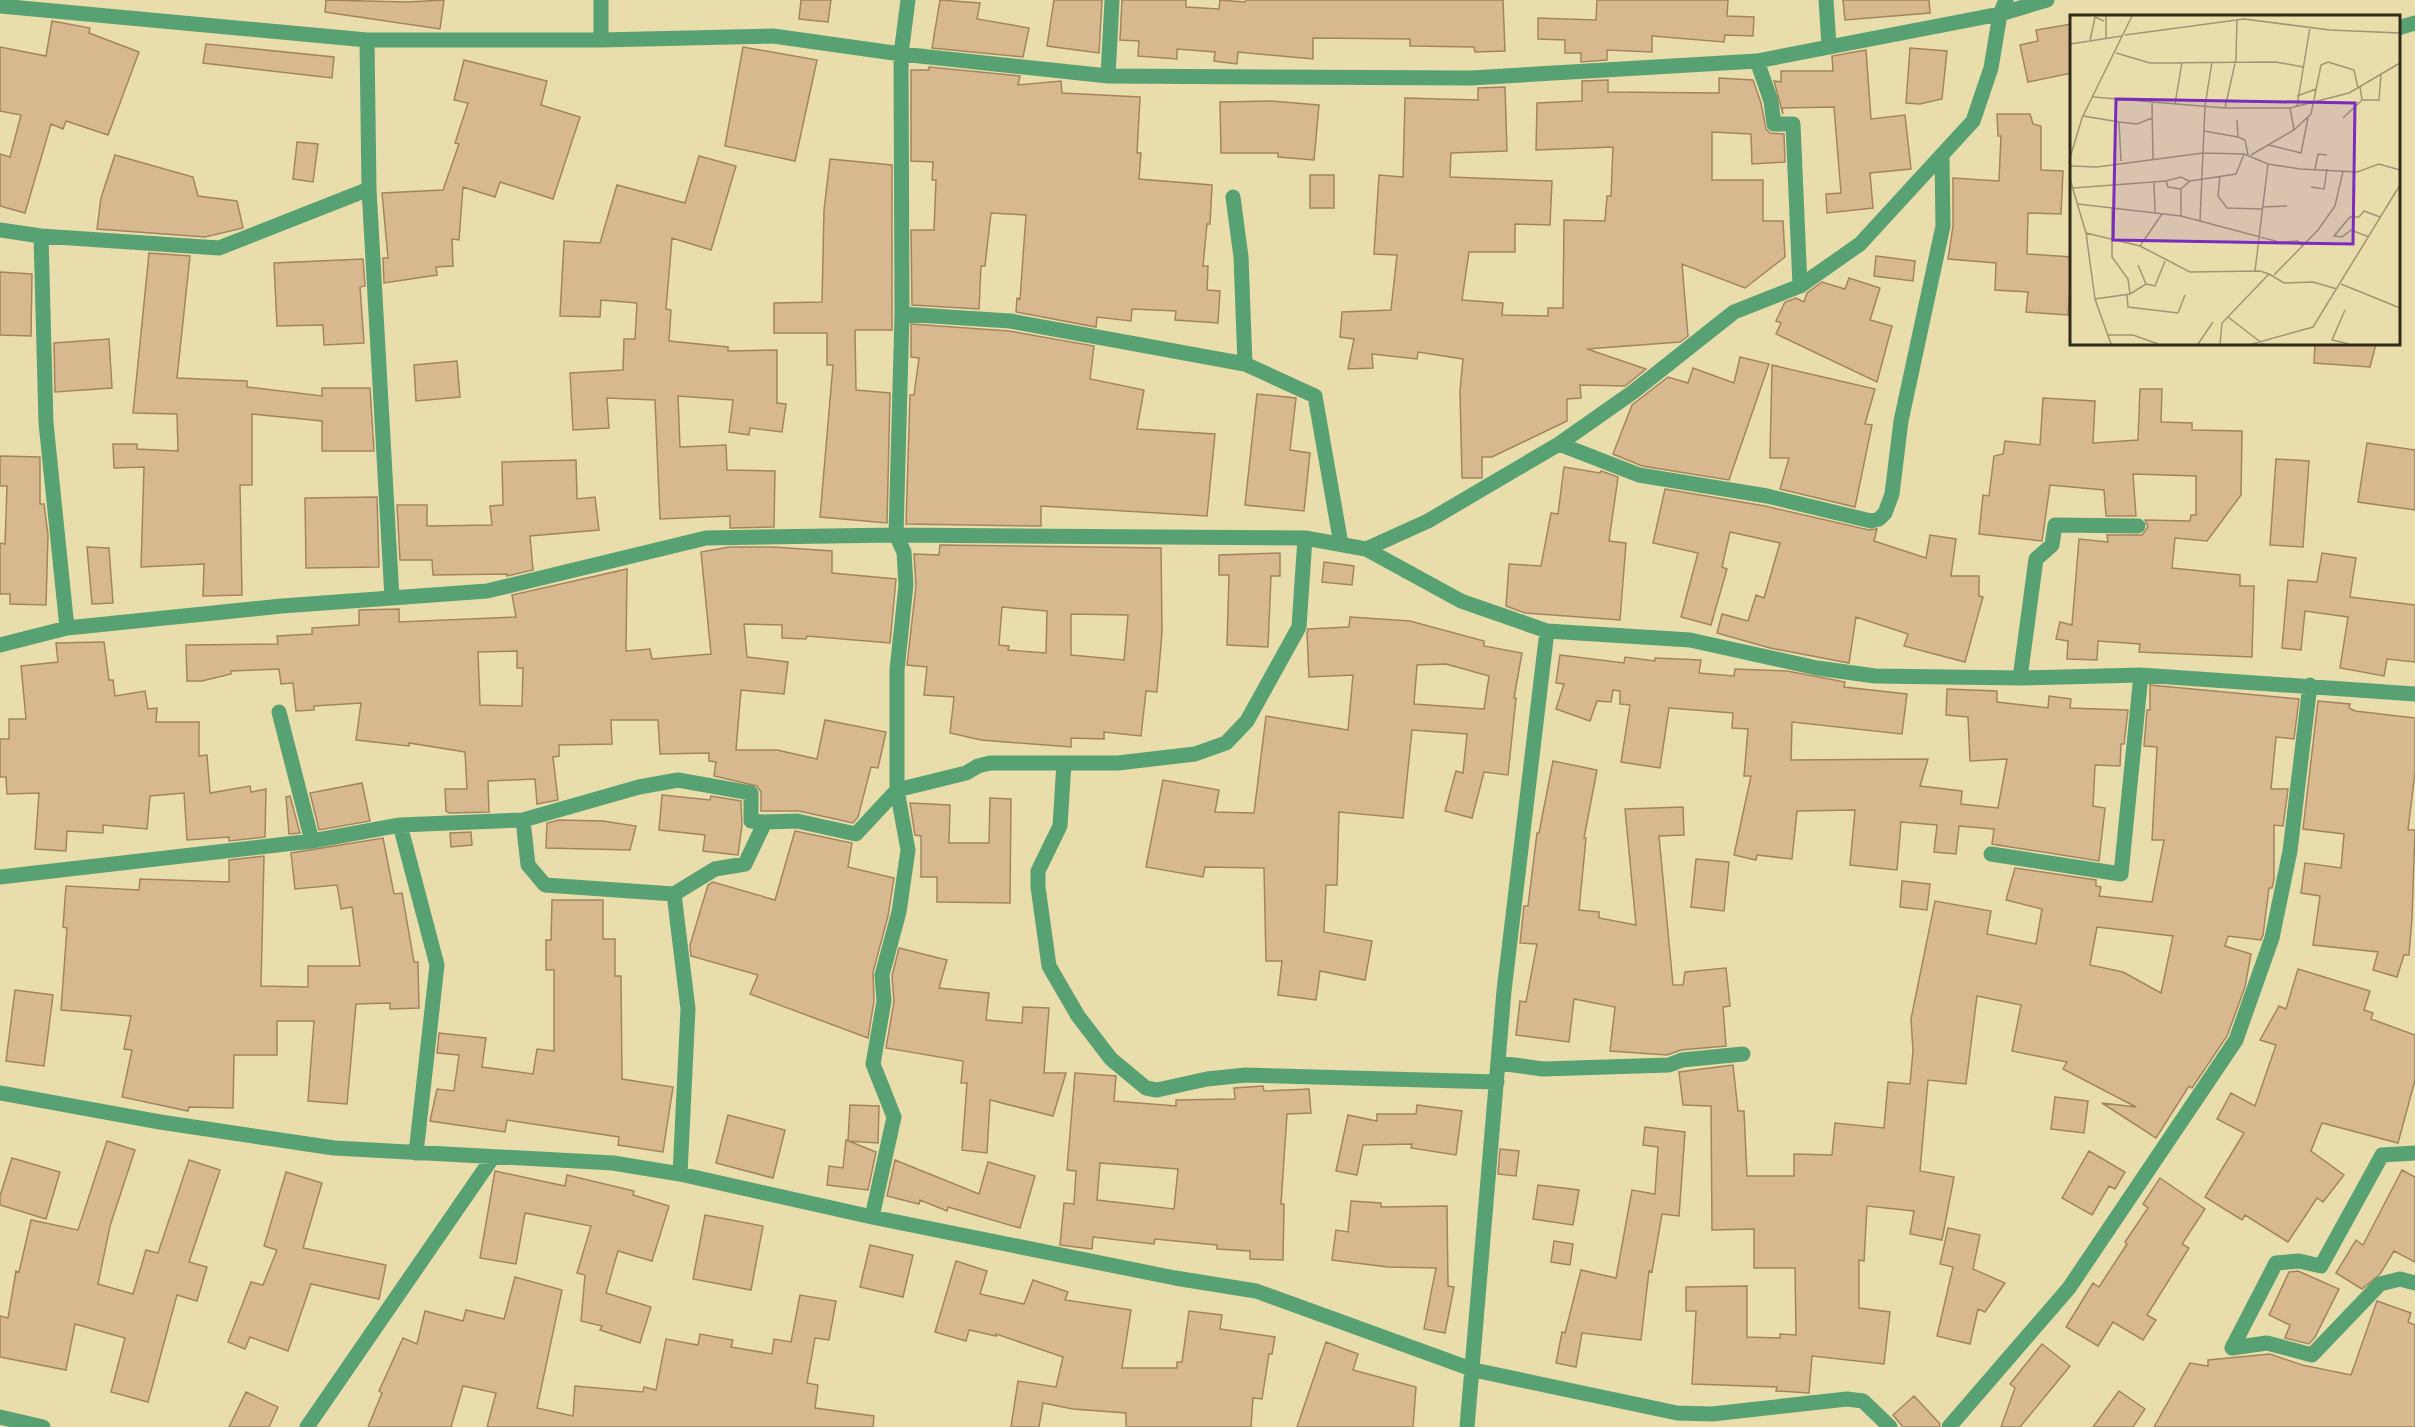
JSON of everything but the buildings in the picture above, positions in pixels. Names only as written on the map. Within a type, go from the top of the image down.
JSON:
[{"type":"street","points":[[601,0],[601,40]]},
{"type":"street","points":[[872,1217],[894,1117],[873,1064],[884,1001],[882,975],[899,912],[908,850],[897,790],[897,670],[906,585],[903,552],[896,535],[902,314],[901,54],[908,0]]},
{"type":"street","points":[[1108,76],[1112,0]]},
{"type":"street","points":[[1826,0],[1829,46]]},
{"type":"street","points":[[0,6],[367,40],[601,40],[773,36],[901,54],[1108,76],[1471,78],[1757,61],[2003,7],[2047,0]]},
{"type":"street","points":[[1366,549],[1428,521],[1559,444],[1633,392],[1734,312],[1800,286],[1860,244],[1942,158],[1973,121],[1991,68],[2003,7]]},
{"type":"street","points":[[2400,27],[2415,23]]},
{"type":"street","points":[[367,40],[369,189],[392,598]]},
{"type":"street","points":[[1757,61],[1772,101],[1774,124],[1793,124],[1800,286]]},
{"type":"street","points":[[1559,444],[1639,475],[1767,495],[1871,521],[1879,519],[1885,513],[1892,494],[1900,421],[1943,226],[1942,158]]},
{"type":"street","points":[[0,230],[41,236],[219,248],[369,189]]},
{"type":"street","points":[[1233,197],[1241,257],[1245,364]]},
{"type":"street","points":[[41,236],[46,423],[67,628]]},
{"type":"street","points":[[902,314],[1010,321],[1245,364],[1315,396],[1341,544]]},
{"type":"street","points":[[2020,678],[2036,559],[2052,545],[2055,525],[2138,526]]},
{"type":"street","points":[[0,645],[67,628],[487,591],[706,538],[896,535],[1305,538],[1366,549],[1461,601],[1547,632],[1690,640],[1817,668],[1875,676],[2020,678],[2141,675],[2415,694]]},
{"type":"street","points":[[0,877],[312,841],[400,825],[523,820],[639,787],[678,780],[751,793],[751,821],[797,820],[856,834],[897,790],[966,773],[978,766],[990,763],[1118,763],[1195,754],[1226,743],[1246,721],[1299,627],[1305,538]]},
{"type":"street","points":[[1467,1427],[1474,1370],[1504,992],[1547,632]]},
{"type":"street","points":[[1990,854],[2121,874],[2141,675]]},
{"type":"street","points":[[1949,1427],[2069,1288],[2236,1040],[2272,938],[2290,851],[2310,685]]},
{"type":"street","points":[[279,712],[312,841]]},
{"type":"street","points":[[1064,763],[1060,826],[1038,871],[1049,966],[1078,1016],[1111,1059],[1146,1088],[1157,1090],[1207,1079],[1246,1075],[1497,1082]]},
{"type":"street","points":[[523,820],[528,865],[545,885],[674,894],[715,869],[745,864],[765,822]]},
{"type":"street","points":[[400,825],[437,965],[416,1153]]},
{"type":"street","points":[[674,894],[688,1010],[680,1174]]},
{"type":"street","points":[[1499,1063],[1543,1069],[1669,1065],[1682,1060],[1743,1054]]},
{"type":"street","points":[[0,1093],[160,1122],[334,1148],[613,1164],[680,1174],[872,1217],[1175,1278],[1256,1291],[1474,1370],[1677,1413],[1712,1414],[1847,1398],[1863,1401],[1890,1427]]},
{"type":"street","points":[[2415,1153],[2382,1155],[2321,1266],[2299,1262],[2276,1263],[2232,1348],[2267,1343],[2312,1355],[2380,1284],[2400,1279],[2415,1282]]},
{"type":"street","points":[[307,1427],[493,1157]]},
{"type":"street","points":[[0,1417],[43,1427]]}]
